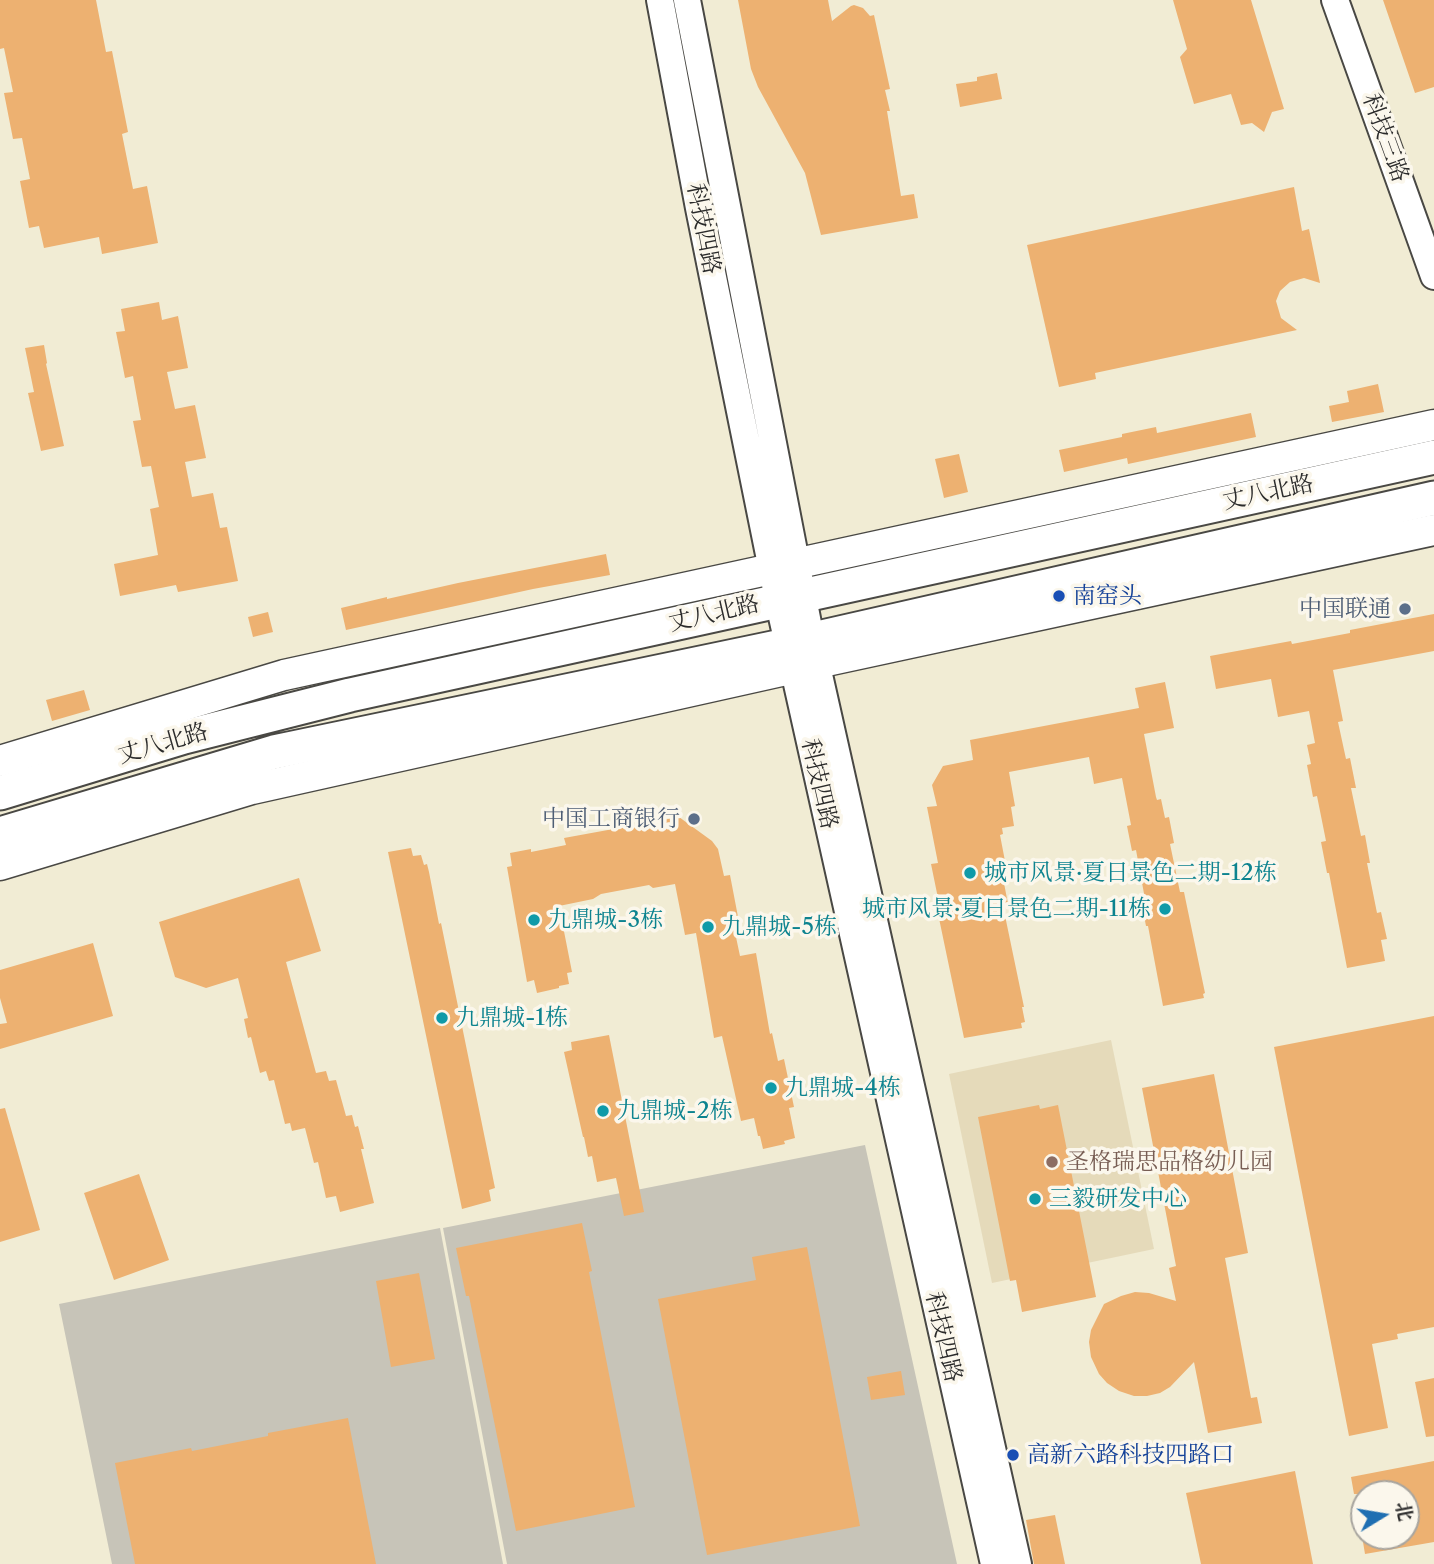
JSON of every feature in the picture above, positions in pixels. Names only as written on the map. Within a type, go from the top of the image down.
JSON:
[{"type":"main road","points":[[0,761],[284,675],[787,581],[1434,425]]},
{"type":"main road","name":"丈八北路","points":[[0,793],[184,737],[787,581],[1434,457]]},
{"type":"main road","name":"丈八北路","points":[[0,834],[274,752],[802,653],[1434,498]]},
{"type":"main road","points":[[0,865],[252,789],[802,653],[1434,530]]},
{"type":"street","name":"科技四路","points":[[660,0],[699,208],[787,581],[994,1564]]},
{"type":"street","name":"科技四路","points":[[687,0],[787,581]]},
{"type":"street","name":"科技三路","points":[[1335,0],[1434,276]]},
{"type":"street","name":"科技四路","points":[[802,653],[1018,1564]]},
{"type":"shaded area","name":"圣格瑞思品格幼儿园","points":[[1111,1040],[1154,1249],[992,1283],[949,1074]]},
{"type":"shaded area","points":[[865,1145],[957,1564],[507,1564],[443,1228]]},
{"type":"shaded area","points":[[440,1228],[503,1564],[112,1564],[59,1304]]},
{"type":"building","points":[[0,0],[96,0],[106,52],[112,51],[128,132],[122,134],[133,189],[147,186],[158,243],[102,254],[99,237],[44,248],[39,226],[29,228],[20,181],[30,179],[22,138],[13,139],[4,93],[13,92],[4,48],[0,49]]},
{"type":"building","points":[[738,0],[828,0],[832,21],[854,5],[863,8],[870,16],[874,15],[890,89],[885,90],[890,111],[887,111],[901,196],[914,194],[918,218],[821,235],[805,173],[751,69]]},
{"type":"building","points":[[1173,0],[1251,0],[1284,109],[1272,112],[1264,132],[1252,123],[1241,125],[1231,94],[1194,104],[1180,57],[1187,49]]},
{"type":"building","points":[[1383,0],[1434,0],[1434,87],[1415,93]]},
{"type":"building","points":[[997,73],[1002,99],[960,107],[956,84],[977,81],[977,77]]},
{"type":"building","points":[[1294,187],[1302,231],[1309,229],[1320,283],[1304,278],[1290,282],[1280,291],[1276,301],[1281,318],[1297,330],[1095,373],[1096,379],[1059,387],[1027,245]]},
{"type":"building","points":[[159,302],[162,320],[178,316],[188,368],[167,372],[175,409],[195,405],[206,458],[185,462],[192,497],[213,493],[220,528],[227,527],[238,581],[178,592],[176,585],[120,596],[114,564],[158,555],[150,509],[159,507],[151,466],[142,467],[133,421],[141,420],[133,376],[125,378],[116,332],[125,331],[121,309]]},
{"type":"building","points":[[44,345],[64,446],[41,451],[28,393],[34,392],[25,348]]},
{"type":"building","points":[[1378,384],[1384,412],[1332,422],[1329,406],[1349,402],[1347,391]]},
{"type":"building","points":[[1251,413],[1256,437],[1128,464],[1127,458],[1064,472],[1059,450],[1156,427],[1157,433]]},
{"type":"building","points":[[959,454],[968,492],[944,498],[935,459]]},
{"type":"building","points":[[606,554],[610,575],[346,630],[341,608]]},
{"type":"building","points":[[268,612],[273,632],[253,637],[248,617]]},
{"type":"building","points":[[1434,614],[1434,651],[1333,670],[1343,721],[1338,722],[1346,759],[1350,758],[1356,788],[1351,788],[1361,836],[1365,835],[1370,863],[1367,863],[1377,913],[1381,912],[1387,939],[1381,940],[1385,961],[1347,968],[1321,842],[1326,841],[1317,796],[1313,797],[1307,765],[1311,764],[1307,745],[1315,743],[1309,711],[1278,717],[1271,679],[1216,689],[1210,656],[1291,641],[1292,644]]},
{"type":"building","name":"城市风景·夏日景色二期-12栋","points":[[1165,682],[1174,728],[1144,734],[1156,797],[1157,800],[1161,799],[1165,818],[1169,817],[1174,843],[1170,844],[1180,892],[1184,892],[1204,998],[1163,1006],[1141,900],[1145,899],[1136,850],[1132,851],[1127,826],[1131,825],[1122,778],[1094,784],[1089,757],[1009,772],[1015,806],[1011,807],[1014,826],[1002,828],[1003,834],[1000,835],[1009,882],[1004,883],[1008,904],[1003,906],[1025,1022],[1021,1023],[1022,1028],[964,1038],[936,904],[939,903],[931,864],[938,863],[927,807],[937,806],[932,785],[943,766],[973,760],[970,740],[1139,708],[1135,688]]},
{"type":"building","points":[[84,690],[90,710],[52,721],[46,700]]},
{"type":"building","points":[[679,817],[712,841],[718,849],[724,876],[730,875],[739,922],[733,923],[740,956],[756,953],[770,1034],[772,1033],[778,1061],[784,1059],[794,1107],[789,1108],[795,1138],[784,1141],[785,1144],[763,1149],[754,1118],[741,1121],[722,1036],[714,1038],[696,933],[685,935],[675,884],[653,888],[649,885],[601,894],[593,899],[559,906],[572,972],[567,973],[569,984],[537,993],[534,980],[527,982],[507,867],[512,866],[510,853],[566,845],[564,838]]},
{"type":"building","name":"九鼎城-1栋","points":[[411,848],[413,856],[421,855],[429,872],[495,1188],[489,1190],[491,1201],[462,1209],[388,852]]},
{"type":"building","points":[[299,878],[321,951],[286,962],[316,1073],[326,1071],[329,1081],[336,1080],[346,1116],[352,1115],[355,1127],[358,1126],[374,1203],[340,1212],[336,1196],[326,1198],[318,1162],[314,1163],[305,1128],[292,1131],[290,1123],[285,1124],[274,1080],[269,1081],[266,1071],[260,1073],[251,1037],[248,1038],[244,1019],[248,1018],[238,978],[206,988],[175,977],[159,922]]},
{"type":"building","points":[[93,943],[113,1016],[0,1049],[0,1024],[7,1023],[0,998],[0,970]]},
{"type":"building","points":[[1434,1016],[1434,1327],[1397,1334],[1398,1339],[1372,1344],[1388,1428],[1349,1436],[1274,1047]]},
{"type":"building","name":"九鼎城-2栋","points":[[609,1035],[644,1212],[624,1216],[616,1178],[597,1182],[592,1156],[588,1157],[564,1052],[572,1050],[571,1042]]},
{"type":"building","points":[[1214,1074],[1248,1253],[1225,1258],[1251,1398],[1257,1397],[1262,1423],[1208,1433],[1194,1362],[1170,1387],[1160,1393],[1134,1396],[1119,1391],[1099,1374],[1091,1357],[1089,1342],[1091,1330],[1104,1304],[1135,1292],[1176,1301],[1169,1268],[1176,1266],[1142,1088]]},
{"type":"building","name":"三毅研发中心","points":[[1039,1105],[1040,1109],[1058,1105],[1096,1297],[1022,1312],[1016,1280],[1010,1281],[978,1117]]},
{"type":"building","points":[[5,1108],[40,1230],[0,1242],[0,1109]]},
{"type":"building","points":[[139,1174],[169,1260],[114,1280],[84,1193]]},
{"type":"building","points":[[582,1223],[592,1271],[589,1272],[635,1507],[516,1531],[469,1296],[466,1296],[456,1248]]},
{"type":"building","points":[[807,1247],[860,1526],[707,1555],[658,1299],[756,1280],[752,1257]]},
{"type":"building","points":[[419,1273],[435,1359],[391,1367],[376,1281]]},
{"type":"building","points":[[901,1371],[905,1395],[871,1400],[867,1377]]},
{"type":"building","points":[[1434,1378],[1434,1436],[1426,1437],[1415,1382]]},
{"type":"building","points":[[348,1418],[376,1564],[135,1564],[115,1463],[191,1448],[192,1451]]},
{"type":"building","points":[[1434,1461],[1434,1542],[1420,1544],[1420,1480],[1352,1480],[1351,1477]]},
{"type":"building","points":[[1295,1471],[1313,1564],[1201,1564],[1186,1493]]},
{"type":"building","points":[[1055,1515],[1065,1564],[1034,1564],[1026,1520]]},
{"type":"building","points":[[1364,1550],[1388,1550],[1365,1554]]},
{"type":"place","name":"南窑头","points":[[1059,596]]},
{"type":"place","name":"中国联通","points":[[1405,609]]},
{"type":"place","name":"中国工商银行","points":[[694,819]]},
{"type":"place","name":"城市风景·夏日景色二期-12栋","points":[[970,873]]},
{"type":"place","name":"城市风景·夏日景色二期-11栋","points":[[1165,909]]},
{"type":"place","name":"九鼎城-3栋","points":[[534,920]]},
{"type":"place","name":"九鼎城-5栋","points":[[708,927]]},
{"type":"place","name":"九鼎城-1栋","points":[[442,1018]]},
{"type":"place","name":"九鼎城-4栋","points":[[771,1088]]},
{"type":"place","name":"九鼎城-2栋","points":[[603,1111]]},
{"type":"place","name":"圣格瑞思品格幼儿园","points":[[1052,1162]]},
{"type":"place","name":"三毅研发中心","points":[[1035,1199]]},
{"type":"place","name":"高新六路科技四路口","points":[[1013,1455]]}]
